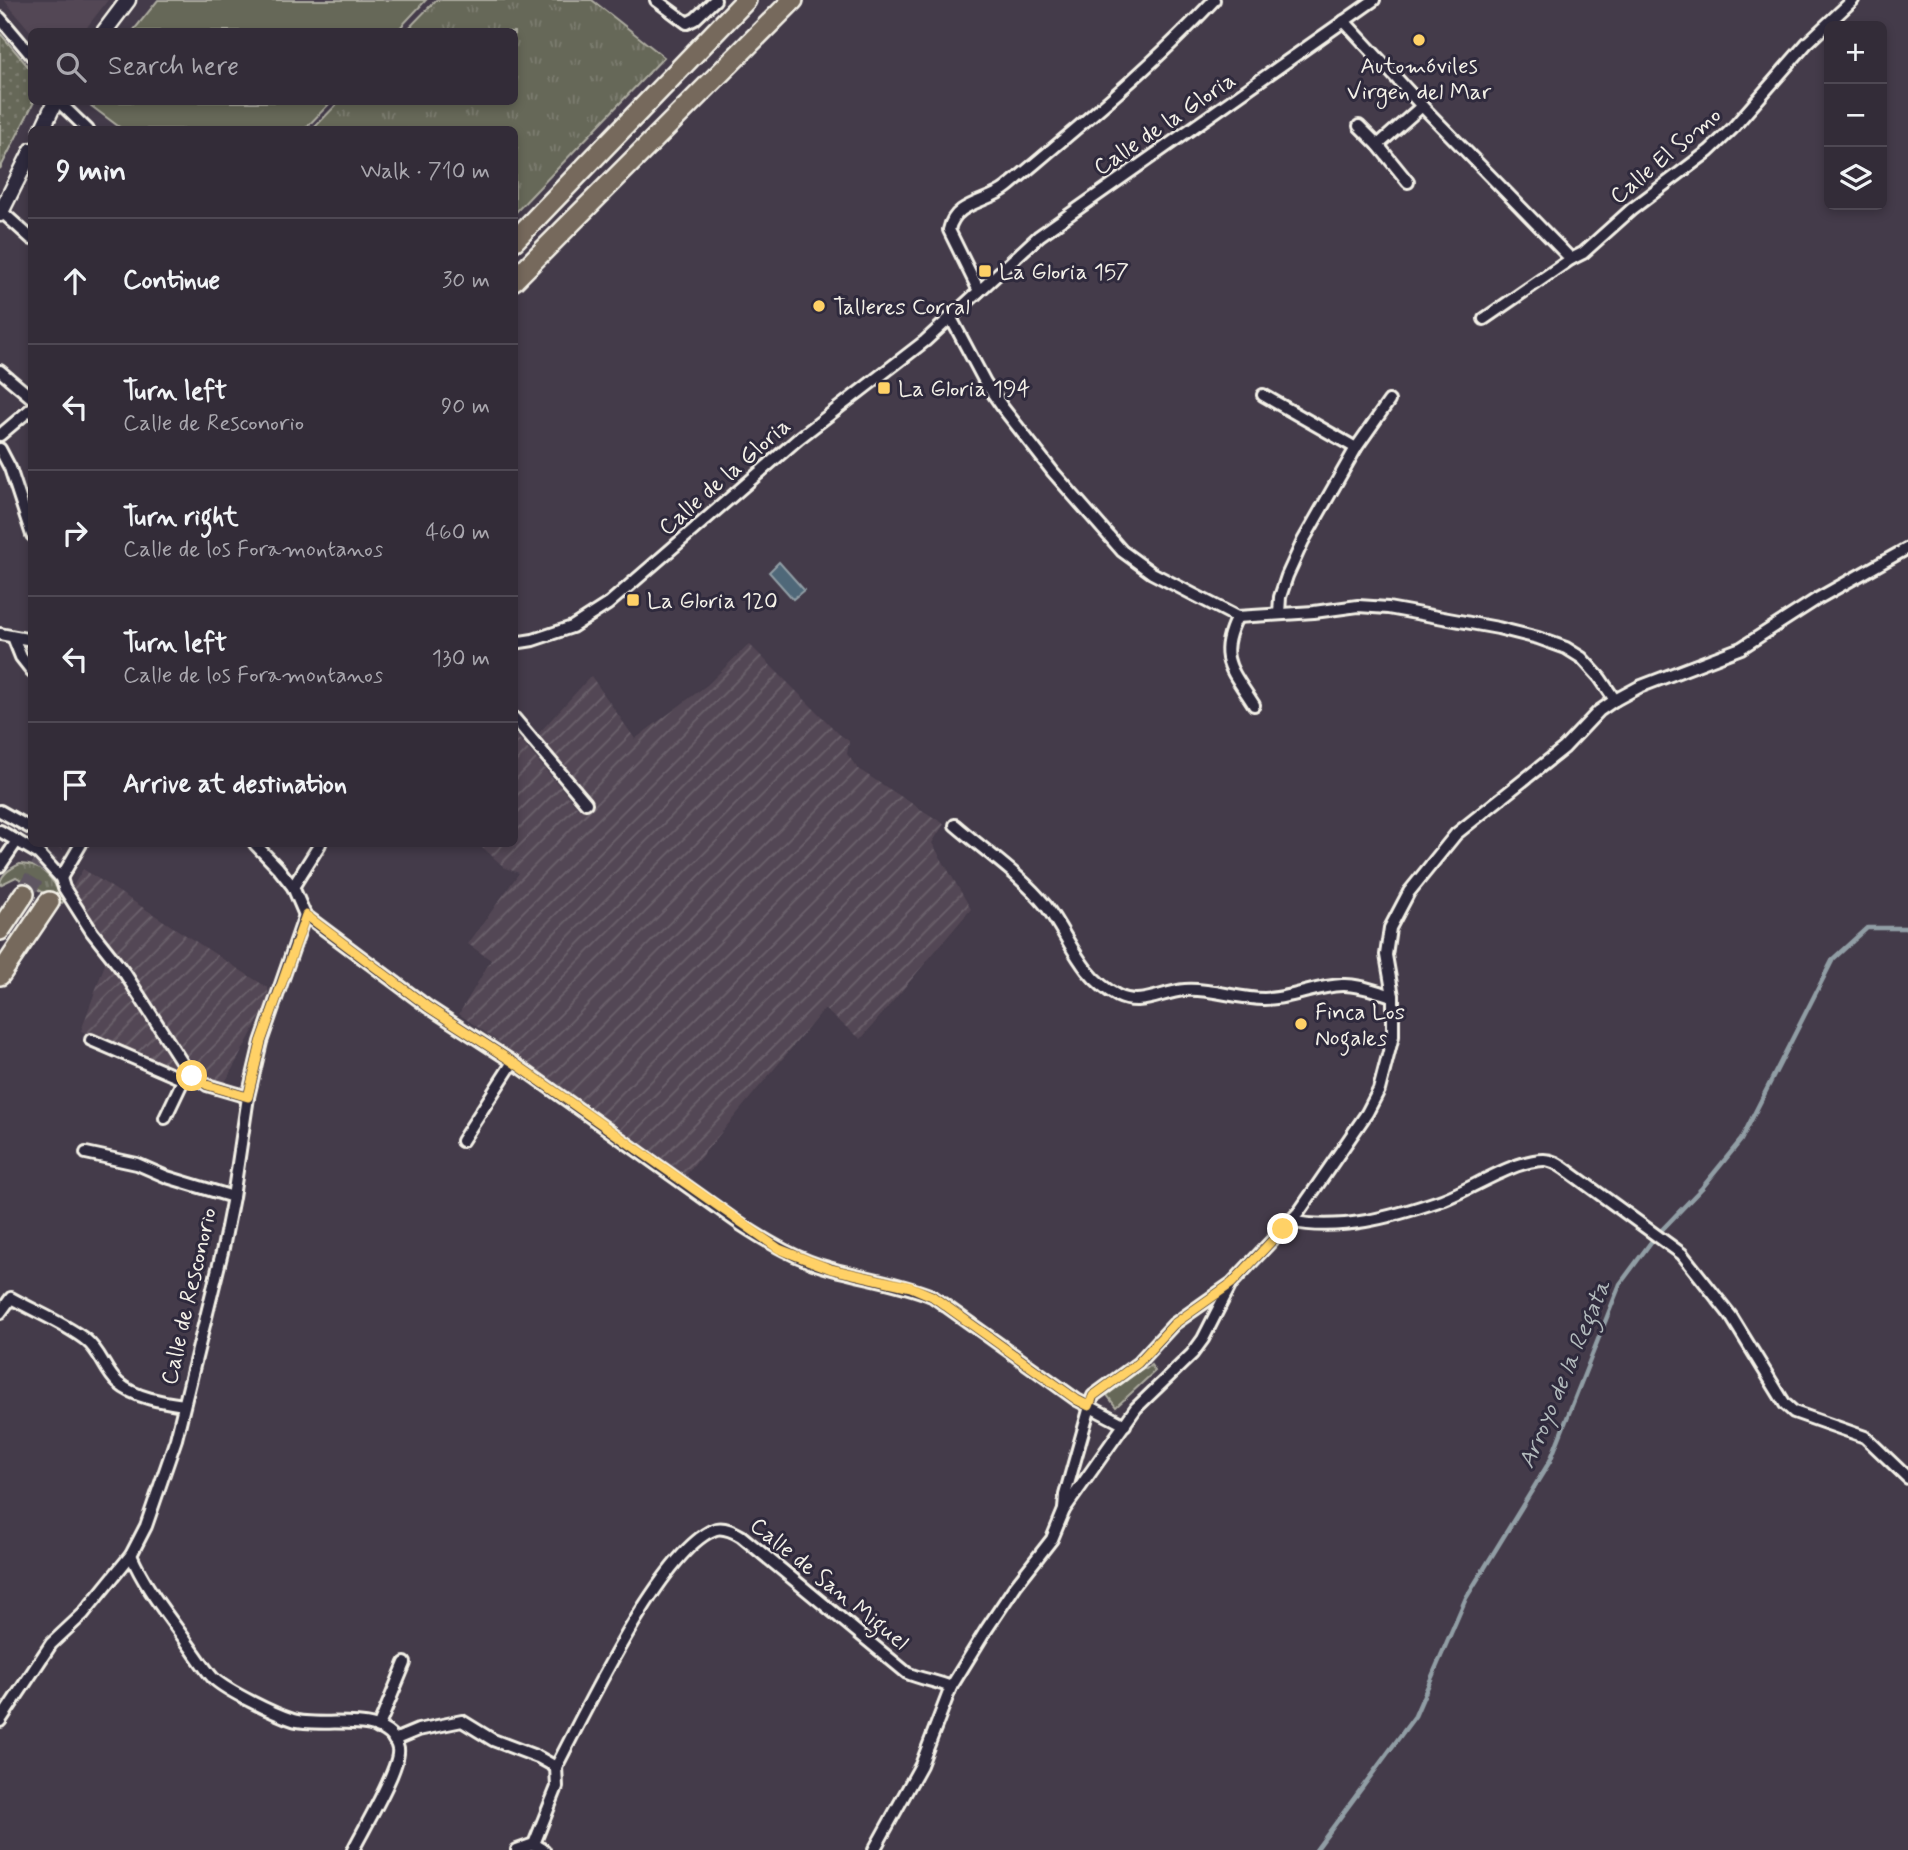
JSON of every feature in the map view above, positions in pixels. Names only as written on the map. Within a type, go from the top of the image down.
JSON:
[{"type":"highway","points":[[518,238],[746,0]]},
{"type":"highway","points":[[518,276],[793,0]]},
{"type":"highway","points":[[0,930],[24,894]]},
{"type":"highway","points":[[0,975],[49,902]]},
{"type":"main road","points":[[107,28],[128,0]]},
{"type":"main road","points":[[44,126],[55,105]]},
{"type":"main road","points":[[1,213],[28,158]]},
{"type":"street","points":[[656,0],[687,23],[715,0]]},
{"type":"street","name":"Calle de la Gloria","points":[[979,291],[949,230],[951,221],[960,210],[1003,191],[1087,121],[1214,0]]},
{"type":"street","name":"Calle de la Gloria","points":[[518,642],[572,627],[608,604],[772,460],[890,369],[951,318],[1012,259],[1066,216],[1374,0]]},
{"type":"street","name":"Calle El Somo","points":[[1484,319],[1583,253],[1641,202],[1709,151],[1807,43],[1853,0]]},
{"type":"street","points":[[0,18],[28,51]]},
{"type":"street","points":[[1344,21],[1422,106],[1571,259]]},
{"type":"street","points":[[60,105],[84,126]]},
{"type":"street","points":[[1378,145],[1422,106]]},
{"type":"street","points":[[1359,126],[1408,182]]},
{"type":"street","points":[[1,213],[28,236]]},
{"type":"street","points":[[951,318],[985,382],[1053,472],[1122,551],[1152,573],[1237,617],[1358,606],[1388,608],[1538,638],[1566,648],[1581,658],[1600,678],[1615,700]]},
{"type":"street","points":[[0,371],[28,395]]},
{"type":"street","points":[[1263,395],[1356,449]]},
{"type":"street","points":[[1279,614],[1280,597],[1303,541],[1356,449],[1389,401]]},
{"type":"street","points":[[0,435],[28,411]]},
{"type":"street","points":[[0,449],[10,468],[28,523]]},
{"type":"street","points":[[1064,1510],[1065,1495],[1093,1396],[1138,1363],[1174,1324],[1232,1283],[1290,1222],[1339,1156],[1379,1090],[1393,1036],[1393,996],[1386,955],[1390,928],[1409,892],[1457,834],[1564,748],[1599,711],[1615,700],[1639,687],[1741,648],[1816,598],[1908,548]]},
{"type":"street","points":[[1237,617],[1226,644],[1226,654],[1231,668],[1254,705]]},
{"type":"street","points":[[0,634],[28,639]]},
{"type":"street","points":[[13,636],[21,657],[28,666]]},
{"type":"street","points":[[518,723],[586,803]]},
{"type":"street","points":[[0,811],[28,827]]},
{"type":"street","points":[[955,825],[1027,885],[1046,907],[1086,972],[1116,995],[1130,1001],[1185,990],[1244,998],[1281,998],[1345,984],[1393,996]]},
{"type":"street","points":[[0,831],[28,845]]},
{"type":"street","points":[[0,866],[17,841]]},
{"type":"street","points":[[61,877],[79,847]]},
{"type":"street","points":[[258,847],[293,887],[306,915],[428,1007],[513,1062],[779,1249],[831,1269],[911,1287],[932,1296],[1077,1400],[1125,1425]]},
{"type":"street","points":[[293,887],[318,847]]},
{"type":"street","points":[[42,849],[85,921],[126,975],[186,1076]]},
{"type":"street","name":"Calle de Resconorio","points":[[2,1715],[51,1644],[83,1614],[131,1555],[150,1514],[176,1438],[233,1197],[248,1097],[261,1042],[306,915]]},
{"type":"street","points":[[91,1040],[207,1085],[248,1097]]},
{"type":"street","points":[[462,1141],[513,1062]]},
{"type":"street","points":[[165,1118],[186,1076]]},
{"type":"street","name":"Calle de Resconorio","points":[[86,1153],[137,1164],[178,1181],[233,1197]]},
{"type":"street","points":[[1290,1222],[1324,1225],[1362,1222],[1441,1201],[1520,1166],[1541,1160],[1552,1161],[1682,1254],[1716,1294],[1785,1404],[1794,1412],[1865,1437],[1908,1478]]},
{"type":"street","points":[[874,1850],[921,1765],[951,1687],[1016,1585],[1052,1539],[1064,1510],[1136,1408],[1192,1354],[1203,1339],[1232,1283]]},
{"type":"street","name":"Calle de Resconorio","points":[[0,1313],[11,1298],[83,1338],[93,1346],[118,1383],[162,1402],[184,1405]]},
{"type":"street","name":"Calle de San Miguel","points":[[517,1850],[539,1847],[557,1787],[556,1767],[618,1651],[655,1589],[671,1567],[694,1544],[719,1528],[729,1529],[741,1536],[907,1673],[951,1687]]},
{"type":"street","points":[[131,1555],[142,1580],[214,1679],[253,1702],[294,1721],[370,1724],[394,1740],[398,1758],[393,1775],[353,1850]]},
{"type":"street","points":[[377,1728],[405,1664]]},
{"type":"street","points":[[394,1740],[418,1730],[462,1721],[493,1740],[538,1757],[556,1767]]},
{"type":"shaded area","points":[[4,0],[108,0],[86,28],[28,28]]},
{"type":"shaded area","points":[[749,644],[849,741],[847,754],[858,769],[944,824],[932,843],[971,909],[861,1039],[824,1009],[686,1175],[459,1014],[491,960],[468,944],[519,873],[505,868],[482,847],[518,847],[518,738],[579,809],[590,799],[549,750],[539,733],[591,676],[635,739],[707,685]]},
{"type":"shaded area","points":[[83,869],[268,988],[269,1001],[222,1084],[214,1083],[194,1071],[186,1062],[142,989],[90,920],[73,886]]},
{"type":"shaded area","points":[[107,958],[179,1068],[176,1072],[81,1031]]},
{"type":"green space","points":[[158,0],[426,0],[400,28],[135,28]]},
{"type":"green space","points":[[436,0],[592,0],[664,57],[518,210],[518,126],[316,126],[336,105],[518,105],[518,28],[409,28]]},
{"type":"green space","points":[[0,33],[28,66],[28,105],[32,105],[0,169]]},
{"type":"green space","points":[[90,105],[328,105],[308,126],[118,126]]},
{"type":"green space","points":[[20,864],[36,867],[47,874],[65,899],[62,903],[16,877],[0,885],[4,875]]},
{"type":"green space","points":[[1151,1365],[1155,1371],[1116,1407],[1107,1395],[1144,1367],[1146,1369]]},
{"type":"water","points":[[779,562],[804,590],[793,599],[769,572]]},
{"type":"waterway","name":"Arroyo de la Regata","points":[[1316,1850],[1415,1716],[1466,1598],[1550,1461],[1620,1284],[1654,1238],[1702,1188],[1741,1140],[1833,959],[1867,928],[1908,928]]},
{"type":"tunnel","points":[[24,894],[53,847]]},
{"type":"place","name":"Automóviles Virgen del Mar","points":[[1419,40]]},
{"type":"place","name":"La Gloria 157","points":[[985,271]]},
{"type":"place","name":"Talleres Corral","points":[[819,306]]},
{"type":"place","name":"La Gloria 194","points":[[884,388]]},
{"type":"place","name":"La Gloria 120","points":[[633,600]]},
{"type":"place","name":"Finca Los Nogales","points":[[1301,1024]]},
{"type":"route","points":[[192,1076],[207,1085],[248,1097],[261,1042],[306,915],[428,1007],[513,1062],[779,1249],[831,1269],[911,1287],[932,1296],[1089,1406],[1093,1396],[1138,1363],[1174,1324],[1232,1283],[1283,1229]]}]
